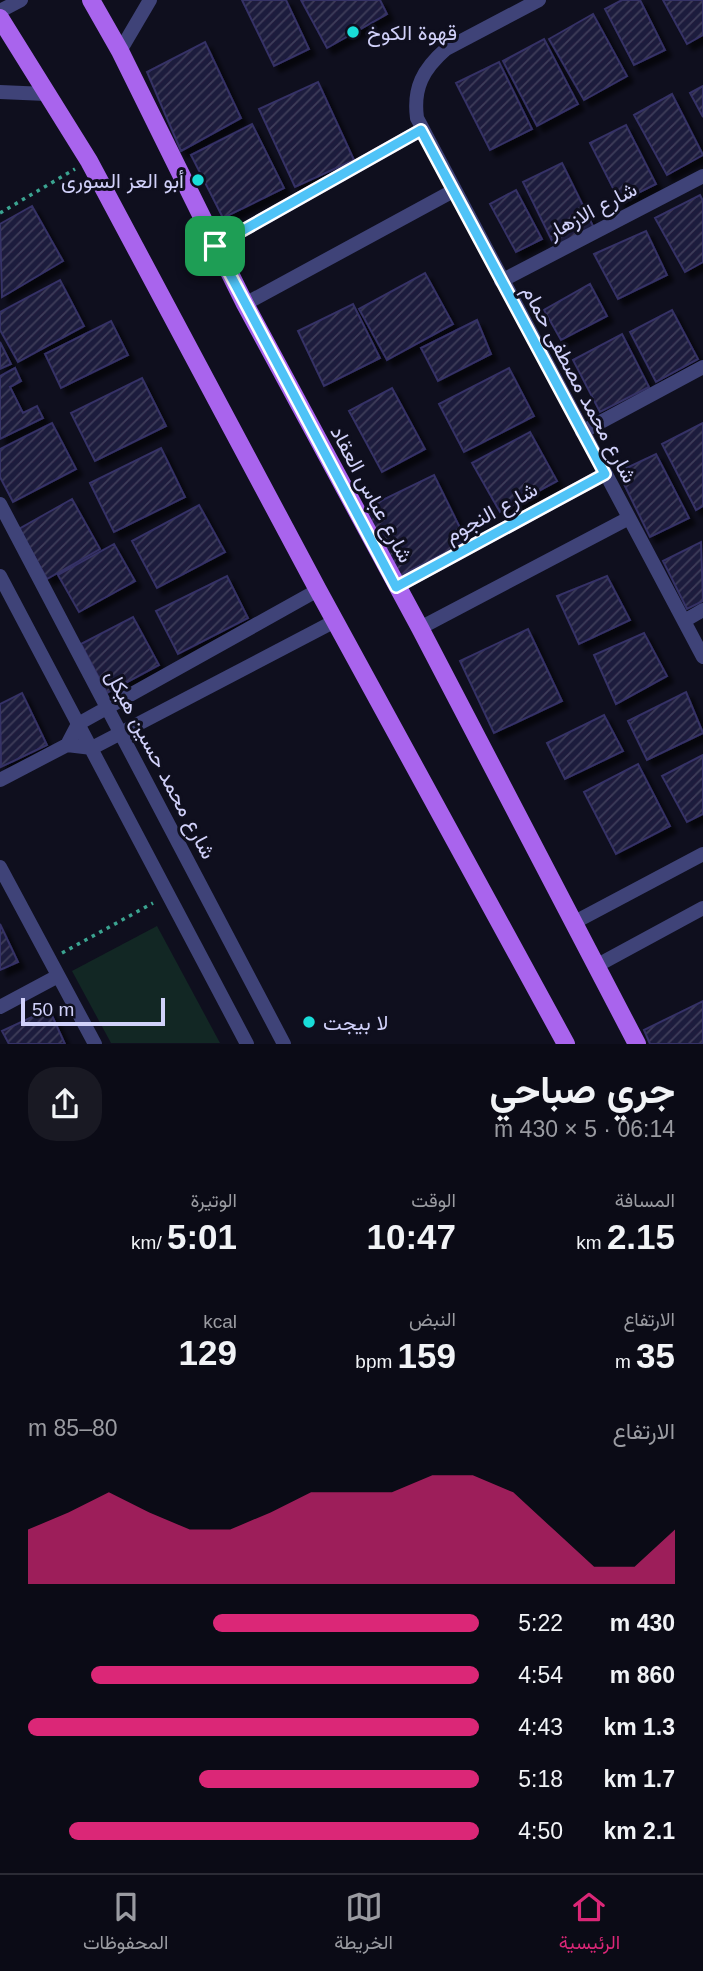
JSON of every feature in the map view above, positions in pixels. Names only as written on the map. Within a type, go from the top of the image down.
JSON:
[{"type":"main road","name":"شارع عباس العقاد","points":[[91,0],[120,51],[244,304],[420,628],[638,1044]]},
{"type":"main road","points":[[0,18],[89,160],[318,590],[566,1044]]},
{"type":"street","points":[[0,11],[21,0]]},
{"type":"street","points":[[120,51],[150,0]]},
{"type":"street","name":"شارع محمد مصطفى حمام","points":[[540,0],[446,50],[436,58],[420,79],[416,92],[415,105],[421,130],[703,657]]},
{"type":"street","points":[[0,92],[47,94]]},
{"type":"street","points":[[215,246],[421,130]]},
{"type":"street","name":"شارع الازهار","points":[[501,281],[703,176]]},
{"type":"street","points":[[244,304],[453,191]]},
{"type":"street","points":[[582,432],[703,367]]},
{"type":"street","name":"شارع النجوم","points":[[396,587],[605,474]]},
{"type":"street","name":"شارع محمد حسين هيكل","points":[[0,504],[284,1044]]},
{"type":"street","points":[[420,628],[629,518]]},
{"type":"street","points":[[0,576],[247,1044]]},
{"type":"street","points":[[67,745],[78,724],[318,590]]},
{"type":"street","points":[[684,621],[703,610]]},
{"type":"street","points":[[0,780],[67,745],[92,748],[335,621]]},
{"type":"street","points":[[573,923],[703,854]]},
{"type":"street","points":[[0,867],[95,1044]]},
{"type":"street","points":[[596,966],[703,908]]},
{"type":"street","points":[[0,1007],[58,976]]},
{"type":"path","points":[[0,213],[89,160]]},
{"type":"path","points":[[49,961],[167,895]]},
{"type":"green space","points":[[157,926],[220,1043],[111,1043],[72,971]]},
{"type":"building","points":[[242,0],[286,0],[309,49],[274,66]]},
{"type":"building","points":[[301,0],[380,0],[387,14],[327,48]]},
{"type":"building","points":[[622,0],[640,0],[665,50],[634,65],[605,9]]},
{"type":"building","points":[[663,0],[703,0],[703,35],[687,44]]},
{"type":"building","points":[[593,14],[627,76],[584,100],[549,39]]},
{"type":"building","points":[[544,39],[578,104],[537,126],[503,61]]},
{"type":"building","points":[[205,42],[241,118],[181,151],[147,72]]},
{"type":"building","points":[[499,62],[532,129],[490,150],[456,83]]},
{"type":"building","points":[[318,82],[354,160],[295,187],[259,109]]},
{"type":"building","points":[[703,86],[703,117],[690,93]]},
{"type":"building","points":[[672,94],[703,155],[667,175],[634,115]]},
{"type":"building","points":[[252,124],[284,188],[223,218],[191,155]]},
{"type":"building","points":[[626,125],[656,184],[620,202],[590,143]]},
{"type":"building","points":[[562,163],[594,228],[555,247],[523,182]]},
{"type":"building","points":[[516,190],[542,239],[516,252],[490,204]]},
{"type":"building","points":[[700,195],[703,201],[703,262],[685,272],[655,218]]},
{"type":"building","points":[[32,206],[63,261],[2,297],[0,224]]},
{"type":"building","points":[[646,231],[667,275],[618,299],[594,254]]},
{"type":"building","points":[[425,273],[453,324],[387,360],[359,309]]},
{"type":"building","points":[[60,280],[84,326],[18,362],[0,330],[0,312]]},
{"type":"building","points":[[590,284],[607,316],[561,340],[544,310]]},
{"type":"building","points":[[353,304],[380,358],[324,386],[298,331]]},
{"type":"building","points":[[672,310],[698,359],[656,382],[630,332]]},
{"type":"building","points":[[477,320],[491,354],[438,381],[421,348]]},
{"type":"building","points":[[111,321],[128,355],[61,388],[45,354]]},
{"type":"building","points":[[622,334],[649,387],[600,412],[573,360]]},
{"type":"building","points":[[0,342],[11,364],[0,369]]},
{"type":"building","points":[[15,368],[21,381],[10,387],[23,413],[37,406],[43,418],[0,439],[0,376]]},
{"type":"building","points":[[509,368],[534,416],[464,452],[439,404]]},
{"type":"building","points":[[142,378],[166,426],[95,461],[71,413]]},
{"type":"building","points":[[392,388],[425,449],[382,472],[349,411]]},
{"type":"building","points":[[52,423],[76,469],[13,502],[0,477],[0,449]]},
{"type":"building","points":[[703,423],[703,506],[696,510],[662,444]]},
{"type":"building","points":[[530,432],[557,481],[500,512],[472,463]]},
{"type":"building","points":[[161,448],[185,497],[114,532],[90,483]]},
{"type":"building","points":[[656,454],[689,518],[650,537],[618,472]]},
{"type":"building","points":[[434,475],[467,542],[397,577],[364,509]]},
{"type":"building","points":[[72,499],[100,549],[47,579],[19,529]]},
{"type":"building","points":[[199,505],[225,552],[157,588],[132,541]]},
{"type":"building","points":[[701,542],[703,601],[687,609],[663,561]]},
{"type":"building","points":[[114,544],[135,581],[79,612],[58,575]]},
{"type":"building","points":[[227,576],[248,618],[178,654],[156,611]]},
{"type":"building","points":[[607,576],[630,620],[579,644],[557,596]]},
{"type":"building","points":[[133,617],[159,665],[107,693],[81,644]]},
{"type":"building","points":[[528,629],[562,701],[494,733],[460,661]]},
{"type":"building","points":[[644,633],[667,676],[616,704],[594,655]]},
{"type":"building","points":[[686,692],[703,733],[647,760],[628,721]]},
{"type":"building","points":[[22,693],[47,745],[1,767],[0,704]]},
{"type":"building","points":[[604,715],[623,751],[565,779],[547,743]]},
{"type":"building","points":[[703,755],[703,814],[687,822],[662,776]]},
{"type":"building","points":[[638,764],[670,826],[616,854],[584,792]]},
{"type":"building","points":[[0,924],[18,962],[0,970]]},
{"type":"building","points":[[703,1001],[703,1044],[650,1044],[644,1030]]},
{"type":"building","points":[[49,1009],[65,1044],[9,1044],[2,1031]]},
{"type":"place","name":"قهوة الكوخ","points":[[353,32]]},
{"type":"place","name":"أبو العز السورى","points":[[198,180]]},
{"type":"place","name":"لا بيجت","points":[[309,1022]]},
{"type":"route","points":[[421,130],[605,474],[396,587],[215,246],[421,130]]}]
